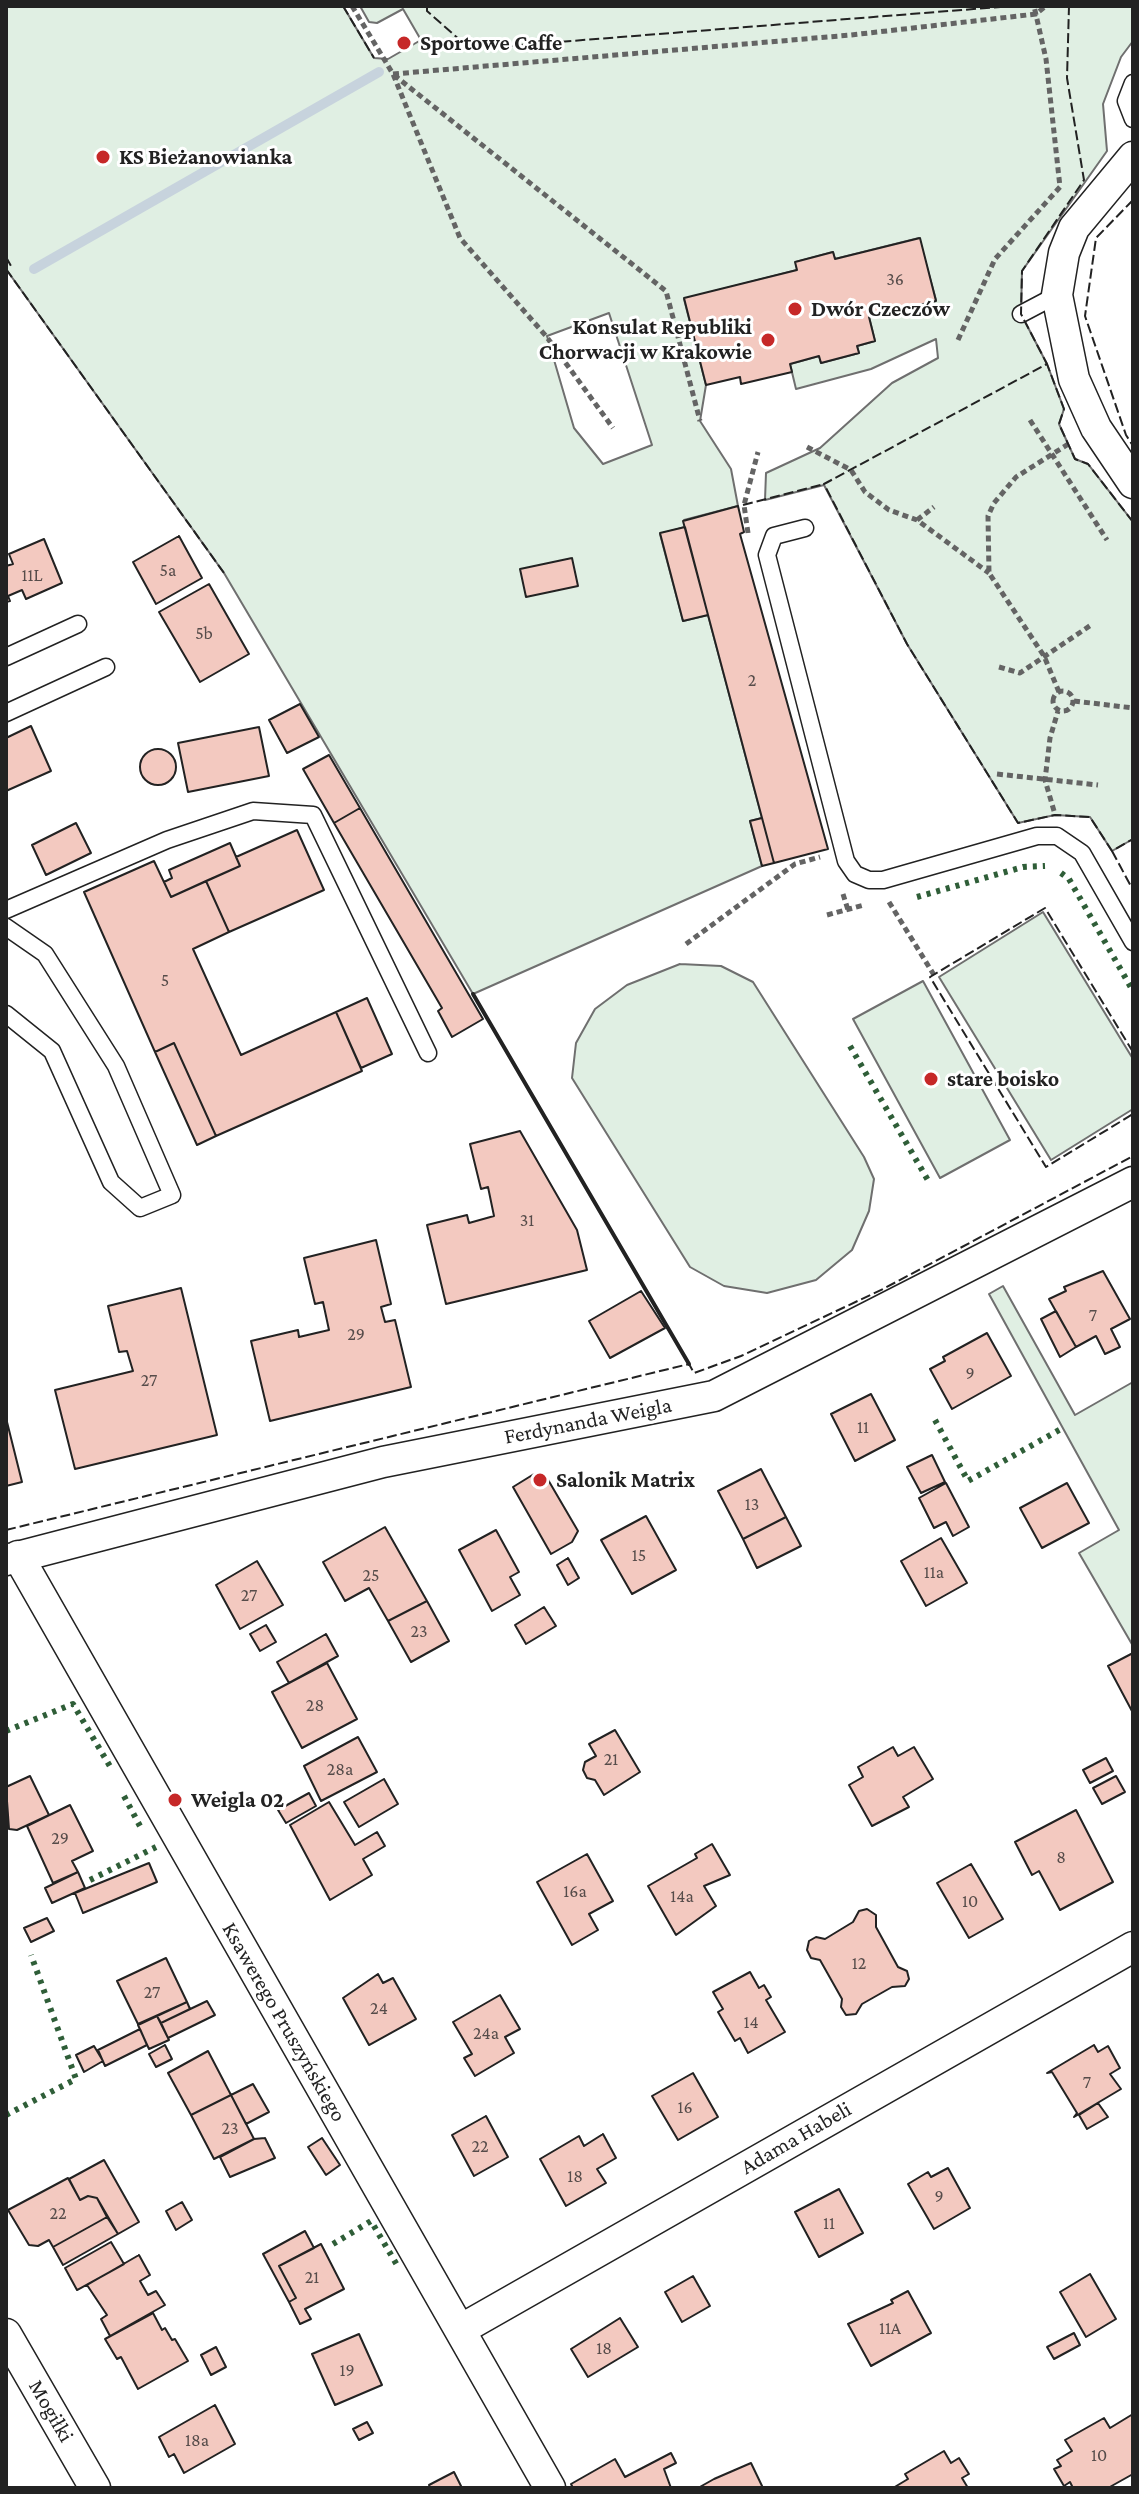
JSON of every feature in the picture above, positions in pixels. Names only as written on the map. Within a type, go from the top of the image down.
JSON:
[{"type":"street","points":[[1133,157],[1074,228],[1064,253],[1057,295],[1074,379],[1096,428],[1133,483]]},
{"type":"street","name":"Ferdynanda Weigla","points":[[12,1558],[383,1462],[714,1396],[1133,1182]]},
{"type":"street","name":"Ksawerego Pruszyńskiego","points":[[12,1558],[550,2488]]},
{"type":"street","name":"Adama Habeli","points":[[460,2330],[856,2095],[1133,1947]]},
{"type":"street","name":"Mogiłki","points":[[6,2334],[95,2488]]},
{"type":"lane","points":[[1133,83],[1126,101],[1133,119]]},
{"type":"lane","points":[[1021,314],[1057,295]]},
{"type":"lane","points":[[805,528],[774,536],[767,555],[846,861],[855,874],[869,880],[883,880],[1037,836],[1057,836],[1082,853],[1133,942]]},
{"type":"lane","points":[[6,657],[78,624]]},
{"type":"lane","points":[[6,713],[106,667]]},
{"type":"lane","points":[[6,910],[167,840],[253,811],[313,815],[428,1053]]},
{"type":"lane","points":[[6,927],[45,954],[116,1066],[172,1195],[140,1208],[111,1182],[52,1051],[6,1014]]},
{"type":"path","points":[[352,6],[393,74],[460,238],[546,336],[613,428]]},
{"type":"path","points":[[958,340],[995,259],[1060,187],[1046,59],[1034,6]]},
{"type":"path","points":[[393,74],[851,35],[1036,14],[1046,6]]},
{"type":"path","points":[[393,74],[666,291],[700,421]]},
{"type":"path","points":[[1030,420],[1107,540]]},
{"type":"path","points":[[989,573],[988,516],[994,503],[1016,477],[1096,428]]},
{"type":"path","points":[[807,447],[851,470],[865,492],[889,510],[917,520],[989,573],[1044,656],[1059,692]]},
{"type":"path","points":[[744,505],[758,452]]},
{"type":"path","points":[[917,520],[934,507]]},
{"type":"path","points":[[999,667],[1020,673],[1091,625]]},
{"type":"path","points":[[1057,836],[1045,780],[1050,738],[1058,711],[1053,701],[1059,692],[1065,691],[1074,701],[1133,708]]},
{"type":"path","points":[[1058,711],[1072,708],[1074,701]]},
{"type":"path","points":[[997,774],[1098,785]]},
{"type":"path","points":[[686,944],[795,864],[833,854]]},
{"type":"path","points":[[902,893],[887,898],[934,975]]},
{"type":"path","points":[[827,915],[874,902]]},
{"type":"green space","points":[[6,6],[343,6],[374,58],[388,59],[421,40],[403,9],[377,23],[369,22],[360,6],[1133,6],[1133,41],[1121,57],[1103,104],[1107,151],[1022,271],[1021,314],[1047,364],[1064,409],[1059,424],[1075,459],[1088,464],[1133,522],[1133,839],[1112,851],[1090,817],[1055,815],[1018,823],[907,644],[824,485],[765,500],[766,473],[820,448],[892,383],[938,358],[936,339],[871,369],[796,389],[790,364],[819,356],[821,363],[859,353],[857,346],[875,341],[869,317],[936,300],[919,238],[835,259],[833,252],[796,262],[797,270],[684,299],[706,385],[700,421],[731,469],[738,506],[684,520],[685,527],[660,534],[683,621],[708,615],[762,818],[750,821],[762,866],[473,994],[224,573],[6,269]],"holes":[[[609,313],[652,445],[603,464],[574,428],[547,336]]]},
{"type":"green space","points":[[1043,912],[1133,1059],[1133,1109],[1051,1160],[939,977]]},
{"type":"green space","points":[[680,964],[721,966],[753,982],[864,1157],[874,1179],[869,1211],[852,1250],[816,1280],[767,1293],[724,1286],[690,1267],[572,1078],[576,1043],[595,1009],[627,985]]},
{"type":"green space","name":"stare boisko","points":[[923,981],[1010,1140],[940,1178],[853,1019]]},
{"type":"green space","points":[[1003,1286],[1075,1415],[1133,1382],[1133,1646],[1079,1553],[1119,1530],[989,1294]]},
{"type":"building","name":"Dwór Czeczów","points":[[920,238],[936,301],[869,317],[875,341],[857,346],[859,353],[821,363],[819,356],[790,364],[792,372],[741,384],[740,377],[706,385],[684,298],[797,270],[795,262],[833,252],[835,259]]},
{"type":"building","points":[[738,506],[744,532],[740,534],[828,849],[774,863],[683,521]]},
{"type":"building","points":[[685,527],[708,615],[683,621],[660,533]]},
{"type":"building","points":[[179,536],[202,578],[156,604],[133,562]]},
{"type":"building","points":[[44,539],[62,583],[26,599],[22,590],[8,596],[10,601],[6,602],[6,566],[13,564],[9,554]]},
{"type":"building","points":[[572,558],[578,586],[526,597],[520,569]]},
{"type":"building","points":[[209,584],[249,654],[200,682],[159,612]]},
{"type":"building","points":[[300,704],[319,737],[287,753],[269,720]]},
{"type":"building","points":[[31,726],[51,771],[6,791],[6,738]]},
{"type":"building","points":[[259,727],[269,776],[188,792],[178,743]]},
{"type":"building","points":[[158,749],[170,755],[176,767],[170,779],[158,785],[146,779],[140,767],[146,755]]},
{"type":"building","points":[[329,755],[360,808],[334,823],[303,769]]},
{"type":"building","points":[[360,808],[483,1019],[452,1037],[438,1011],[442,1008],[334,823]]},
{"type":"building","points":[[762,818],[774,863],[762,866],[750,821]]},
{"type":"building","points":[[76,823],[91,853],[46,875],[32,845]]},
{"type":"building","points":[[297,830],[324,890],[229,932],[206,881],[240,866],[236,857]]},
{"type":"building","points":[[230,843],[240,866],[171,897],[164,882],[172,878],[169,870]]},
{"type":"building","points":[[154,861],[171,897],[206,881],[229,932],[193,949],[241,1055],[336,1012],[362,1071],[216,1136],[174,1043],[155,1052],[84,892]]},
{"type":"building","points":[[367,998],[392,1054],[361,1068],[336,1012]]},
{"type":"building","points":[[174,1043],[216,1136],[197,1145],[155,1052]]},
{"type":"building","points":[[520,1131],[577,1230],[587,1270],[446,1304],[427,1225],[467,1215],[469,1223],[494,1216],[488,1187],[481,1189],[470,1144]]},
{"type":"building","points":[[376,1240],[391,1304],[381,1307],[385,1322],[395,1320],[411,1387],[270,1421],[251,1341],[298,1330],[299,1337],[329,1330],[323,1302],[315,1304],[304,1258]]},
{"type":"building","points":[[1103,1271],[1130,1319],[1111,1329],[1120,1347],[1105,1354],[1096,1336],[1076,1347],[1049,1299],[1066,1291],[1064,1287]]},
{"type":"building","points":[[181,1288],[217,1435],[75,1469],[55,1390],[133,1371],[127,1351],[119,1352],[108,1306]]},
{"type":"building","points":[[641,1291],[665,1328],[610,1358],[589,1321]]},
{"type":"building","points":[[1056,1311],[1076,1347],[1060,1357],[1041,1319]]},
{"type":"building","points":[[987,1333],[1011,1376],[952,1409],[930,1369],[945,1361],[943,1357]]},
{"type":"building","points":[[871,1394],[895,1440],[855,1461],[831,1414]]},
{"type":"building","points":[[6,1418],[22,1482],[6,1486]]},
{"type":"building","points":[[932,1455],[945,1482],[921,1493],[907,1467]]},
{"type":"building","points":[[761,1469],[786,1517],[743,1539],[718,1491]]},
{"type":"building","points":[[534,1474],[547,1478],[578,1531],[572,1542],[551,1554],[513,1487]]},
{"type":"building","points":[[946,1483],[969,1527],[953,1536],[946,1522],[934,1528],[919,1498]]},
{"type":"building","points":[[1067,1483],[1089,1523],[1042,1548],[1020,1508]]},
{"type":"building","points":[[646,1516],[676,1570],[632,1594],[601,1540]]},
{"type":"building","points":[[786,1517],[801,1546],[757,1568],[743,1539]]},
{"type":"building","points":[[385,1527],[427,1601],[388,1621],[369,1588],[345,1601],[323,1562]]},
{"type":"building","points":[[496,1530],[519,1572],[510,1577],[520,1595],[492,1611],[459,1550]]},
{"type":"building","points":[[941,1538],[967,1583],[926,1606],[901,1561]]},
{"type":"building","points":[[568,1558],[579,1578],[568,1585],[557,1565]]},
{"type":"building","points":[[257,1561],[283,1605],[240,1629],[216,1585]]},
{"type":"building","points":[[427,1601],[449,1641],[411,1662],[388,1621]]},
{"type":"building","points":[[544,1607],[556,1626],[526,1644],[515,1625]]},
{"type":"building","points":[[266,1625],[276,1642],[260,1651],[250,1634]]},
{"type":"building","points":[[326,1634],[338,1656],[289,1683],[277,1662]]},
{"type":"building","points":[[1133,1653],[1133,1713],[1108,1666]]},
{"type":"building","points":[[327,1663],[357,1719],[302,1748],[272,1692]]},
{"type":"building","points":[[615,1730],[640,1772],[604,1795],[595,1780],[587,1778],[583,1770],[585,1762],[596,1756],[589,1744]]},
{"type":"building","points":[[358,1737],[377,1772],[321,1801],[304,1766]]},
{"type":"building","points":[[893,1747],[898,1756],[914,1747],[933,1779],[903,1797],[909,1807],[872,1826],[849,1785],[863,1777],[858,1767]]},
{"type":"building","points":[[1106,1758],[1113,1771],[1090,1783],[1083,1770]]},
{"type":"building","points":[[30,1776],[49,1815],[17,1830],[9,1829],[6,1787]]},
{"type":"building","points":[[1116,1776],[1125,1792],[1102,1804],[1093,1788]]},
{"type":"building","points":[[384,1779],[398,1804],[359,1827],[344,1802]]},
{"type":"building","points":[[309,1793],[316,1806],[286,1823],[278,1810]]},
{"type":"building","points":[[329,1802],[355,1845],[377,1832],[385,1846],[363,1859],[372,1875],[330,1900],[290,1825]]},
{"type":"building","points":[[70,1805],[93,1851],[72,1861],[78,1872],[53,1883],[27,1826]]},
{"type":"building","points":[[1076,1810],[1113,1882],[1060,1910],[1039,1871],[1032,1875],[1015,1842]]},
{"type":"building","points":[[712,1844],[730,1875],[704,1886],[716,1906],[676,1935],[648,1886],[697,1858],[695,1854]]},
{"type":"building","points":[[587,1854],[613,1901],[589,1914],[598,1930],[572,1945],[537,1882]]},
{"type":"building","points":[[149,1863],[157,1882],[83,1913],[75,1893]]},
{"type":"building","points":[[971,1864],[1003,1919],[969,1938],[937,1883]]},
{"type":"building","points":[[78,1872],[85,1888],[52,1903],[45,1888]]},
{"type":"building","points":[[867,1909],[876,1915],[876,1927],[898,1967],[907,1971],[909,1979],[905,1986],[892,1987],[862,2004],[856,2014],[846,2015],[841,2007],[842,1999],[820,1960],[811,1958],[807,1950],[809,1941],[816,1937],[825,1939],[853,1922],[859,1911]]},
{"type":"building","points":[[47,1918],[54,1931],[31,1942],[24,1928]]},
{"type":"building","points":[[166,1958],[187,2002],[138,2024],[117,1981]]},
{"type":"building","points":[[750,1972],[759,1988],[764,1985],[771,1997],[766,2000],[785,2032],[748,2053],[740,2038],[735,2041],[718,2012],[723,2009],[713,1992]]},
{"type":"building","points":[[378,1974],[383,1983],[393,1978],[416,2019],[369,2045],[343,1998]]},
{"type":"building","points":[[500,1995],[520,2029],[505,2037],[514,2053],[475,2076],[464,2058],[472,2054],[453,2022]]},
{"type":"building","points":[[207,2001],[215,2015],[168,2038],[161,2023]]},
{"type":"building","points":[[187,2002],[190,2009],[161,2023],[157,2016]]},
{"type":"building","points":[[157,2016],[169,2040],[149,2049],[138,2025]]},
{"type":"building","points":[[140,2029],[147,2045],[105,2066],[98,2050]]},
{"type":"building","points":[[165,2045],[172,2059],[156,2067],[149,2054]]},
{"type":"building","points":[[1094,2045],[1098,2052],[1108,2046],[1120,2068],[1110,2074],[1121,2089],[1074,2117],[1077,2113],[1052,2072],[1047,2073]]},
{"type":"building","points":[[94,2046],[103,2061],[84,2072],[76,2055]]},
{"type":"building","points":[[208,2051],[231,2095],[191,2115],[168,2073]]},
{"type":"building","points":[[693,2073],[718,2117],[678,2140],[652,2096]]},
{"type":"building","points":[[253,2084],[269,2112],[246,2124],[231,2095]]},
{"type":"building","points":[[231,2095],[254,2139],[214,2159],[191,2115]]},
{"type":"building","points":[[1098,2103],[1108,2117],[1087,2129],[1079,2115]]},
{"type":"building","points":[[486,2116],[508,2157],[474,2176],[452,2135]]},
{"type":"building","points":[[603,2134],[616,2158],[597,2169],[606,2183],[566,2206],[540,2159],[579,2136],[584,2146]]},
{"type":"building","points":[[265,2138],[275,2158],[230,2177],[220,2157],[254,2139]]},
{"type":"building","points":[[322,2138],[340,2165],[326,2175],[308,2147]]},
{"type":"building","points":[[104,2160],[139,2222],[118,2234],[97,2198],[88,2196],[80,2200],[69,2179]]},
{"type":"building","points":[[948,2168],[970,2208],[934,2229],[908,2184],[928,2172],[931,2177]]},
{"type":"building","points":[[68,2178],[80,2200],[88,2196],[97,2198],[107,2217],[53,2247],[49,2240],[38,2246],[29,2245],[8,2210]]},
{"type":"building","points":[[839,2189],[863,2233],[819,2257],[795,2212]]},
{"type":"building","points":[[182,2202],[192,2220],[176,2230],[166,2211]]},
{"type":"building","points":[[107,2217],[118,2234],[63,2265],[53,2247]]},
{"type":"building","points":[[305,2231],[314,2248],[279,2266],[296,2298],[289,2302],[263,2254]]},
{"type":"building","points":[[111,2242],[124,2264],[77,2290],[65,2268]]},
{"type":"building","points":[[321,2244],[344,2289],[305,2309],[311,2319],[300,2324],[289,2302],[296,2298],[279,2266]]},
{"type":"building","points":[[139,2255],[150,2275],[140,2281],[148,2295],[156,2291],[165,2305],[110,2336],[101,2319],[107,2315],[87,2285]]},
{"type":"building","points":[[1090,2274],[1116,2319],[1086,2337],[1060,2292]]},
{"type":"building","points":[[693,2276],[710,2306],[682,2322],[665,2292]]},
{"type":"building","points":[[908,2291],[931,2333],[871,2366],[848,2324],[893,2303],[891,2300]]},
{"type":"building","points":[[153,2313],[162,2330],[165,2328],[172,2340],[175,2339],[188,2361],[138,2389],[121,2357],[117,2359],[105,2339]]},
{"type":"building","points":[[620,2318],[638,2347],[588,2377],[571,2349]]},
{"type":"building","points":[[1074,2333],[1080,2345],[1054,2359],[1047,2347]]},
{"type":"building","points":[[359,2334],[382,2385],[335,2405],[312,2354]]},
{"type":"building","points":[[216,2347],[226,2367],[211,2375],[201,2355]]},
{"type":"building","points":[[215,2405],[235,2444],[184,2473],[174,2454],[169,2457],[159,2437]]},
{"type":"building","points":[[1133,2414],[1133,2474],[1108,2488],[1073,2488],[1070,2482],[1064,2486],[1054,2469],[1061,2466],[1057,2460],[1072,2451],[1065,2440],[1104,2418],[1110,2428]]},
{"type":"building","points":[[367,2422],[373,2433],[359,2440],[353,2429]]},
{"type":"building","points":[[944,2451],[951,2463],[959,2458],[969,2474],[962,2478],[968,2488],[893,2488],[908,2479],[905,2474]]},
{"type":"building","points":[[671,2453],[676,2463],[664,2469],[671,2488],[573,2488],[571,2484],[615,2459],[625,2477]]},
{"type":"building","points":[[751,2463],[763,2488],[698,2488],[714,2479]]},
{"type":"building","points":[[454,2472],[462,2488],[430,2488],[429,2485]]},
{"type":"waterway","points":[[34,269],[379,72]]},
{"type":"hedge","points":[[917,897],[1023,867],[1045,866]]},
{"type":"hedge","points":[[1061,873],[1069,879],[1133,991]]},
{"type":"hedge","points":[[850,1046],[929,1182]]},
{"type":"hedge","points":[[935,1420],[968,1481],[1061,1429]]},
{"type":"hedge","points":[[6,1731],[73,1704],[111,1768]]},
{"type":"hedge","points":[[124,1796],[141,1828]]},
{"type":"hedge","points":[[90,1880],[156,1847]]},
{"type":"hedge","points":[[6,2115],[76,2079],[31,1955]]},
{"type":"hedge","points":[[333,2244],[371,2221],[397,2265]]},
{"type":"fence","points":[[343,6],[374,58]]},
{"type":"fence","points":[[427,6],[427,11],[470,49],[1012,6]]},
{"type":"fence","points":[[1045,365],[1021,314],[1022,271],[1084,180],[1067,78],[1069,6]]},
{"type":"fence","points":[[1133,200],[1096,238],[1085,316],[1126,435],[1133,446]]},
{"type":"fence","points":[[6,257],[11,266]]},
{"type":"fence","points":[[6,269],[224,573]]},
{"type":"fence","points":[[1133,522],[1088,464],[1075,459],[1059,424],[1064,409],[1047,364],[824,484],[907,644],[1018,823],[1055,815],[1090,817],[1112,851],[1133,839]]},
{"type":"fence","points":[[743,505],[824,484]]},
{"type":"fence","points":[[1112,851],[1133,890]]},
{"type":"fence","points":[[1133,1052],[1045,908],[930,977],[1046,1167],[1133,1114]]},
{"type":"fence","points":[[6,1530],[689,1364],[694,1373],[741,1356],[883,1289],[1133,1156]]},
{"type":"wall","points":[[473,994],[689,1364]]},
{"type":"place","name":"Sportowe Caffe","points":[[404,43]]},
{"type":"place","name":"KS Bieżanowianka","points":[[103,157]]},
{"type":"place","name":"Dwór Czeczów","points":[[795,309]]},
{"type":"place","name":"Konsulat Republiki Chorwacji w Krakowie","points":[[768,340]]},
{"type":"place","name":"stare boisko","points":[[931,1079]]},
{"type":"place","name":"Salonik Matrix","points":[[540,1480]]},
{"type":"place","name":"Weigla 02","points":[[175,1800]]}]
